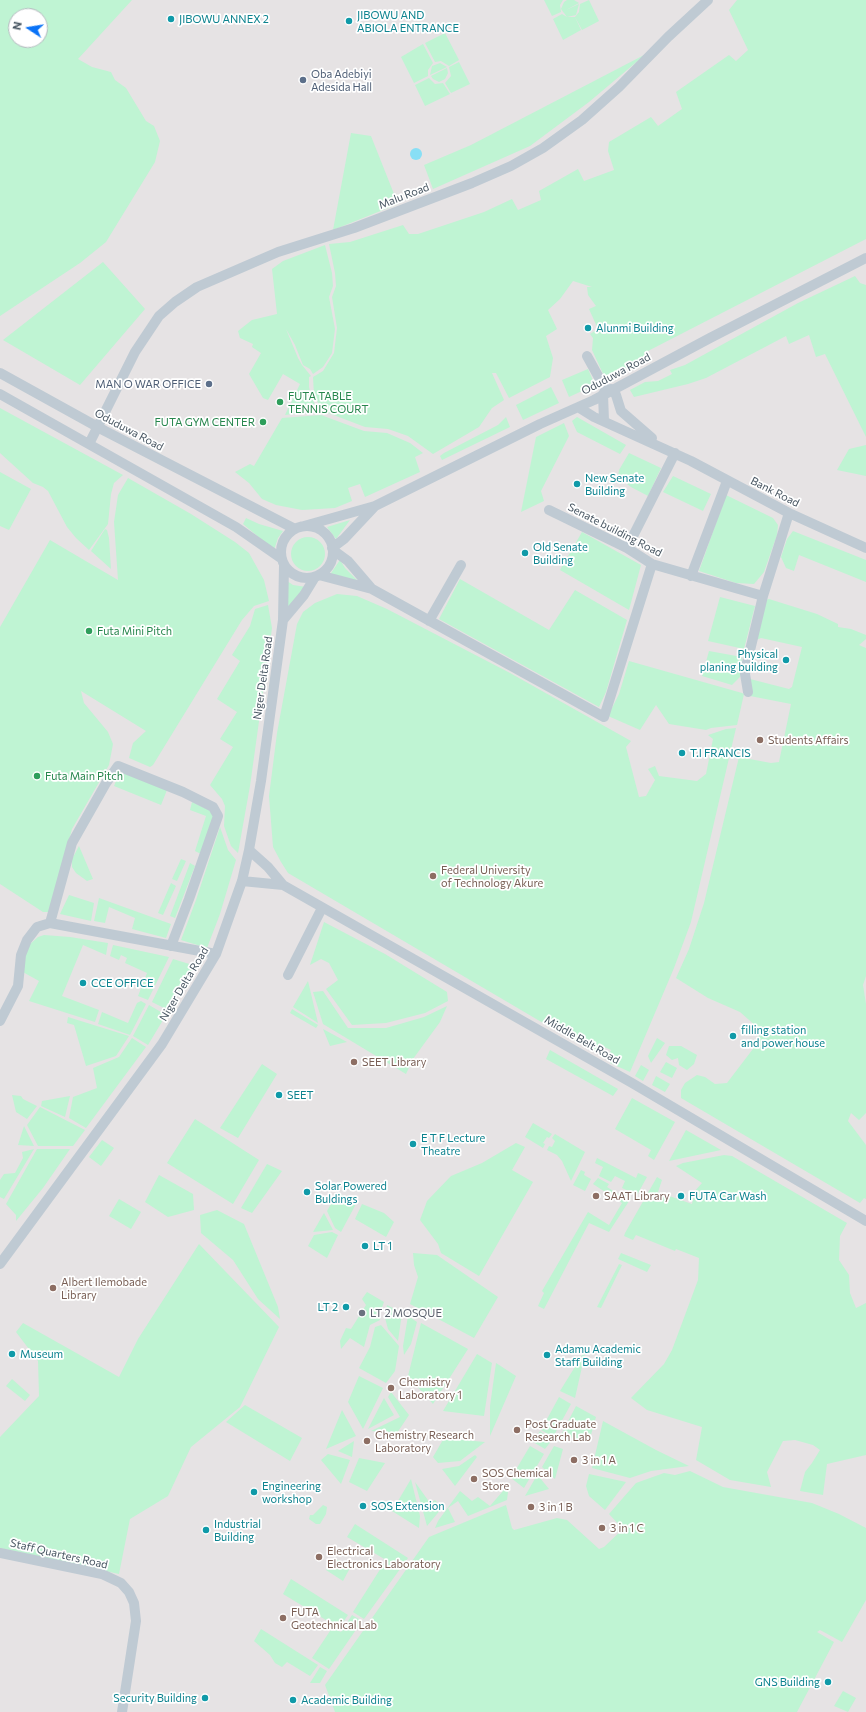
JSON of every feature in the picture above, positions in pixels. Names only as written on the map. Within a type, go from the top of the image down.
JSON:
[{"type":"street","name":"Malu Road","points":[[89,444],[111,398],[146,334],[159,316],[175,302],[198,287],[278,252],[354,228],[466,185],[511,166],[543,148],[582,120],[619,87],[668,37],[708,0]]},
{"type":"street","name":"Oduduwa Road","points":[[375,506],[540,424],[578,407],[866,258]]},
{"type":"street","name":"Bank Road","points":[[588,356],[607,392],[616,396],[621,411],[642,431],[675,453]]},
{"type":"street","name":"Oduduwa Road","points":[[0,373],[98,427],[248,505],[300,528]]},
{"type":"street","points":[[604,421],[607,392]]},
{"type":"street","points":[[0,394],[236,527],[283,562],[290,572],[306,578],[317,576],[372,589],[604,717],[652,564]]},
{"type":"street","name":"Bank Road","points":[[578,407],[604,421],[675,453],[789,513],[866,548]]},
{"type":"street","points":[[626,548],[675,453]]},
{"type":"street","points":[[691,576],[727,481]]},
{"type":"street","points":[[283,562],[281,550],[283,542],[288,534],[300,528],[375,506]]},
{"type":"street","points":[[332,549],[344,540],[375,506]]},
{"type":"street","name":"Senate building Road","points":[[549,510],[626,548],[652,564],[763,596]]},
{"type":"street","points":[[748,692],[745,674],[746,666],[763,596],[789,513]]},
{"type":"street","points":[[283,620],[304,595],[317,576],[327,569],[331,560],[332,549],[329,539],[322,531],[314,527],[300,528]]},
{"type":"street","points":[[332,549],[343,556],[372,589]]},
{"type":"street","name":"Niger Delta Road","points":[[0,1264],[162,1044],[216,954],[242,881],[261,781],[283,620],[283,562]]},
{"type":"street","points":[[429,621],[461,565]]},
{"type":"street","points":[[50,923],[72,843],[106,783],[118,766],[183,792],[213,806],[218,816],[171,946]]},
{"type":"street","name":"Middle Belt Road","points":[[249,850],[268,867],[283,885],[632,1083],[866,1221]]},
{"type":"street","name":"Middle Belt Road","points":[[242,881],[283,885]]},
{"type":"street","points":[[288,975],[322,908]]},
{"type":"street","points":[[0,1021],[18,986],[21,955],[27,940],[37,927],[50,923],[216,954]]},
{"type":"street","name":"Staff Quarters Road","points":[[0,1553],[102,1574],[120,1583],[129,1592],[134,1603],[136,1621],[122,1712]]},
{"type":"shaded area","name":"Federal University of Technology Akure","points":[[0,0],[866,0],[866,1712],[0,1712]]},
{"type":"green space","points":[[0,0],[132,0],[78,59],[92,67],[111,72],[115,80],[126,88],[146,121],[154,126],[160,141],[155,162],[106,242],[80,263],[0,316]]},
{"type":"green space","points":[[544,0],[563,0],[560,5],[561,12],[552,16]]},
{"type":"green space","points":[[567,0],[574,0],[579,3],[566,10],[579,4],[576,15],[567,17],[561,9],[564,2]]},
{"type":"green space","points":[[589,0],[599,21],[582,30],[575,17],[579,12],[580,4]]},
{"type":"green space","points":[[737,0],[866,0],[866,239],[644,352],[646,359],[605,378],[592,350],[593,338],[590,334],[598,329],[589,309],[596,306],[588,295],[587,287],[592,287],[573,281],[560,299],[548,310],[557,329],[546,336],[553,358],[550,377],[509,398],[496,373],[492,373],[504,400],[492,408],[479,427],[433,454],[408,436],[388,429],[365,427],[323,411],[314,396],[313,377],[323,371],[334,353],[337,328],[332,297],[336,286],[329,244],[350,242],[403,225],[409,234],[418,234],[484,212],[512,199],[518,210],[541,200],[539,191],[578,169],[584,181],[614,170],[608,151],[609,142],[651,117],[658,126],[682,109],[676,92],[729,55],[736,61],[748,50],[729,10]]},
{"type":"green space","points":[[562,14],[567,17],[575,17],[581,30],[563,40],[553,19]]},
{"type":"green space","points":[[445,33],[459,60],[449,66],[441,61],[435,62],[425,43]]},
{"type":"green space","points":[[423,44],[433,63],[428,70],[428,76],[414,83],[401,57]]},
{"type":"green space","points":[[646,54],[589,102],[530,146],[433,189],[424,165],[471,145]]},
{"type":"green space","points":[[459,62],[470,84],[451,93],[445,83],[451,76],[449,67]]},
{"type":"green space","points":[[440,63],[447,67],[430,75],[432,66]]},
{"type":"green space","points":[[447,68],[448,73],[445,79],[439,82],[431,76]]},
{"type":"green space","points":[[429,78],[435,84],[443,83],[450,94],[425,106],[415,85]]},
{"type":"green space","points":[[351,133],[371,136],[398,204],[333,230]]},
{"type":"green space","points":[[325,245],[332,273],[333,286],[329,297],[335,329],[332,353],[323,367],[313,374],[310,369],[303,365],[295,345],[286,329],[298,358],[302,365],[311,376],[309,377],[309,387],[311,396],[318,411],[285,415],[300,384],[283,374],[268,400],[263,398],[249,374],[261,353],[252,347],[253,344],[240,338],[238,331],[252,320],[277,314],[272,269],[283,261]]},
{"type":"green space","points":[[103,262],[145,309],[80,385],[3,340]]},
{"type":"green space","points":[[855,276],[860,283],[866,285],[866,437],[825,354],[816,357],[809,335],[789,344],[786,336],[706,378],[688,384],[634,397],[630,390],[645,382],[658,381],[672,374],[670,370],[685,365],[798,303]]},
{"type":"green space","points":[[588,369],[595,385],[569,397],[562,380]]},
{"type":"green space","points":[[551,387],[559,403],[523,420],[516,405]]},
{"type":"green space","points":[[0,408],[123,475],[114,483],[111,494],[108,524],[89,550],[67,527],[48,491],[33,483],[0,453]]},
{"type":"green space","points":[[321,415],[364,431],[387,433],[410,443],[423,453],[415,457],[420,472],[365,497],[360,484],[348,488],[352,501],[335,508],[302,510],[276,505],[262,499],[249,483],[235,472],[250,464],[254,466],[282,418]]},
{"type":"green space","points":[[506,417],[510,427],[442,460],[440,456],[444,453],[498,425]]},
{"type":"green space","points":[[577,417],[626,445],[620,454],[577,432],[572,421]]},
{"type":"green space","points":[[564,423],[569,436],[541,491],[544,501],[521,512],[536,437]]},
{"type":"green space","points":[[866,445],[866,476],[837,470],[849,449]]},
{"type":"green space","points":[[629,453],[661,468],[648,496],[631,487],[618,477],[619,470]]},
{"type":"green space","points":[[0,472],[31,489],[9,530],[0,526]]},
{"type":"green space","points":[[673,476],[711,494],[703,511],[663,492]]},
{"type":"green space","points":[[128,478],[191,514],[235,542],[249,553],[264,580],[269,601],[254,606],[242,620],[153,765],[150,767],[129,758],[133,743],[146,731],[81,691],[84,703],[108,732],[113,744],[109,765],[72,829],[50,912],[43,912],[0,884],[0,627],[50,540],[118,580],[114,522],[118,495]]},
{"type":"green space","points":[[726,495],[773,518],[778,525],[777,535],[764,572],[754,584],[736,583],[699,571]]},
{"type":"green space","points":[[246,518],[259,524],[283,531],[278,538],[274,550],[243,524]]},
{"type":"green space","points":[[350,520],[336,539],[327,527]]},
{"type":"green space","points":[[105,529],[107,530],[109,538],[111,569],[91,551]]},
{"type":"green space","points":[[793,531],[866,560],[866,582],[799,555],[794,571],[786,568],[781,557],[787,539]]},
{"type":"green space","points":[[582,532],[641,565],[629,610],[560,570]]},
{"type":"green space","points":[[305,537],[311,537],[315,538],[322,544],[325,554],[324,561],[318,568],[311,571],[305,571],[301,570],[294,564],[291,557],[291,551],[292,547],[298,540]]},
{"type":"green space","points":[[340,560],[345,568],[360,583],[329,576]]},
{"type":"green space","points":[[460,579],[549,630],[575,590],[627,620],[606,692],[599,707],[439,619]]},
{"type":"green space","points":[[287,581],[293,585],[306,587],[286,610]]},
{"type":"green space","points":[[337,594],[357,596],[387,609],[510,673],[631,741],[626,747],[639,797],[646,796],[655,780],[648,769],[655,766],[659,776],[697,781],[706,774],[713,739],[708,735],[726,729],[736,728],[691,922],[674,968],[630,1072],[610,1063],[611,1060],[607,1058],[611,1050],[602,1046],[598,1053],[555,1030],[288,873],[281,862],[273,847],[269,796],[277,733],[297,624],[303,612],[315,603]]},
{"type":"green space","points":[[720,597],[755,606],[744,649],[708,641]]},
{"type":"green space","points":[[769,599],[817,614],[838,624],[838,627],[851,629],[866,635],[866,639],[859,645],[866,648],[866,976],[863,985],[866,1004],[866,1113],[859,1120],[851,1113],[848,1121],[866,1145],[866,1199],[864,1198],[860,1203],[681,1098],[681,1090],[685,1083],[697,1075],[705,1077],[715,1084],[727,1083],[759,1041],[757,1027],[740,1012],[708,998],[676,978],[689,949],[704,903],[739,757],[771,763],[779,762],[791,704],[750,696],[750,679],[789,689],[792,687],[802,647],[761,638],[756,640],[766,600]]},
{"type":"green space","points":[[268,605],[272,628],[250,786],[238,853],[231,846],[224,826],[225,806],[222,799],[210,785],[233,747],[220,739],[237,712],[217,699],[240,661],[232,655],[250,626],[255,609]]},
{"type":"green space","points":[[709,651],[742,657],[740,677],[732,685],[702,676]]},
{"type":"green space","points":[[629,661],[744,694],[737,725],[706,730],[669,724],[656,705],[640,730],[608,716],[619,694]]},
{"type":"green space","points":[[120,771],[167,790],[161,805],[114,786]]},
{"type":"green space","points":[[192,802],[213,812],[213,819],[201,854],[195,851],[206,816],[190,810]]},
{"type":"green space","points":[[220,827],[228,850],[236,860],[220,914],[207,948],[181,940]]},
{"type":"green space","points":[[79,846],[93,879],[87,881],[76,873],[72,867],[72,859]]},
{"type":"green space","points":[[181,859],[186,861],[177,881],[172,879]]},
{"type":"green space","points":[[190,863],[195,866],[175,918],[170,916]]},
{"type":"green space","points":[[171,883],[176,886],[163,915],[158,913]]},
{"type":"green space","points":[[69,895],[94,903],[91,921],[60,914]]},
{"type":"green space","points":[[99,898],[171,924],[166,938],[132,929],[135,918],[109,907],[105,923],[94,921]]},
{"type":"green space","points":[[324,922],[385,954],[447,992],[448,1001],[425,1013],[386,1023],[352,1025],[326,989],[338,980],[329,963],[321,959],[310,965]]},
{"type":"green space","points":[[44,935],[70,937],[108,943],[106,955],[83,945],[62,996],[99,1010],[95,1022],[29,1001],[39,981],[21,971],[28,946],[38,937]]},
{"type":"green space","points":[[113,945],[169,957],[148,1000],[138,996],[147,973],[125,963],[127,958],[121,955],[119,960],[110,956]]},
{"type":"green space","points":[[173,959],[196,966],[166,1009],[152,1002]]},
{"type":"green space","points":[[308,981],[318,1023],[293,1007]]},
{"type":"green space","points":[[323,991],[348,1028],[386,1028],[424,1017],[447,1006],[440,1022],[413,1059],[406,1074],[323,1024],[313,992]]},
{"type":"green space","points":[[141,1001],[146,1004],[130,1035],[98,1024],[102,1012],[128,1023],[137,1003]]},
{"type":"green space","points":[[149,1005],[166,1015],[148,1045],[133,1036]]},
{"type":"green space","points":[[292,1009],[318,1025],[316,1028],[290,1013]]},
{"type":"green space","points":[[68,1017],[129,1036],[116,1056],[86,1066],[74,1025],[67,1023]]},
{"type":"green space","points":[[323,1029],[347,1042],[330,1046]]},
{"type":"green space","points":[[132,1038],[146,1047],[86,1128],[69,1118],[73,1097],[97,1088],[93,1068],[119,1057]]},
{"type":"green space","points":[[657,1038],[665,1043],[651,1063],[648,1056]]},
{"type":"green space","points":[[669,1046],[681,1046],[697,1055],[694,1064],[687,1070],[679,1065],[678,1058],[672,1060],[666,1055]]},
{"type":"green space","points":[[550,1050],[618,1089],[613,1096],[546,1059]]},
{"type":"green space","points":[[666,1062],[677,1068],[672,1078],[660,1072]]},
{"type":"green space","points":[[262,1064],[277,1074],[238,1138],[220,1128]]},
{"type":"green space","points":[[641,1065],[649,1070],[643,1081],[635,1076]]},
{"type":"green space","points":[[656,1076],[670,1084],[665,1092],[652,1085]]},
{"type":"green space","points":[[12,1095],[21,1096],[23,1099],[37,1106],[27,1119],[16,1112]]},
{"type":"green space","points":[[70,1096],[65,1117],[41,1106],[42,1101]]},
{"type":"green space","points":[[632,1098],[675,1122],[654,1160],[648,1156],[651,1150],[615,1129]]},
{"type":"green space","points":[[40,1107],[85,1130],[73,1146],[38,1146],[27,1125]]},
{"type":"green space","points":[[195,1119],[259,1160],[233,1204],[167,1163]]},
{"type":"green space","points":[[533,1123],[552,1134],[549,1138],[547,1137],[543,1143],[545,1144],[543,1148],[525,1137]]},
{"type":"green space","points":[[24,1126],[34,1146],[18,1145]]},
{"type":"green space","points":[[686,1130],[721,1150],[669,1161]]},
{"type":"green space","points":[[555,1134],[585,1152],[571,1181],[562,1161],[557,1155],[547,1150],[549,1146],[552,1147],[555,1141],[552,1138]]},
{"type":"green space","points":[[102,1140],[114,1148],[101,1166],[89,1157]]},
{"type":"green space","points":[[516,1143],[525,1147],[512,1170],[533,1182],[479,1276],[441,1253],[438,1244],[420,1220],[427,1201],[451,1176],[482,1163]]},
{"type":"green space","points":[[34,1149],[4,1199],[0,1197],[0,1180],[4,1174],[15,1173],[23,1158],[22,1152]]},
{"type":"green space","points":[[37,1149],[70,1149],[43,1188],[16,1221],[16,1215],[6,1204]]},
{"type":"green space","points":[[724,1155],[732,1156],[847,1223],[840,1236],[839,1260],[849,1275],[850,1293],[856,1308],[866,1303],[866,1455],[827,1464],[823,1495],[800,1491],[805,1472],[820,1450],[813,1445],[795,1440],[783,1441],[767,1472],[771,1487],[730,1480],[696,1460],[702,1427],[647,1410],[631,1398],[664,1364],[672,1350],[698,1280],[699,1258],[676,1249],[675,1251],[636,1235],[633,1240],[624,1236],[625,1233],[657,1177],[662,1180],[658,1192],[692,1204],[694,1192],[702,1183],[676,1166],[683,1163]]},
{"type":"green space","points":[[597,1158],[636,1178],[638,1173],[647,1177],[637,1195],[622,1188],[625,1181],[615,1176],[611,1182],[599,1176],[603,1167],[595,1163]]},
{"type":"green space","points":[[267,1164],[282,1171],[252,1213],[241,1208]]},
{"type":"green space","points":[[581,1170],[585,1172],[584,1175],[591,1179],[585,1191],[573,1185]]},
{"type":"green space","points":[[159,1175],[193,1194],[194,1210],[168,1217],[145,1202]]},
{"type":"green space","points":[[598,1178],[609,1184],[607,1187],[618,1194],[622,1192],[631,1198],[609,1232],[589,1223],[544,1309],[538,1306],[544,1293],[542,1291],[588,1212],[609,1225],[622,1203],[593,1184]]},
{"type":"green space","points":[[337,1193],[357,1202],[341,1232],[335,1228],[327,1211]]},
{"type":"green space","points":[[119,1199],[141,1212],[131,1229],[109,1216]]},
{"type":"green space","points":[[362,1204],[384,1213],[394,1222],[386,1237],[355,1219]]},
{"type":"green space","points":[[217,1210],[244,1224],[278,1307],[280,1319],[258,1299],[233,1260],[201,1233],[200,1215]]},
{"type":"green space","points":[[324,1213],[333,1230],[313,1232]]},
{"type":"green space","points":[[332,1232],[338,1235],[327,1258],[308,1246],[314,1235]]},
{"type":"green space","points":[[199,1244],[279,1327],[240,1407],[191,1447],[168,1496],[130,1519],[119,1574],[0,1548],[0,1437],[39,1396],[38,1361],[16,1332],[23,1323],[119,1377],[138,1339]]},
{"type":"green space","points":[[413,1253],[437,1255],[498,1297],[474,1338],[410,1304],[418,1277],[414,1265]]},
{"type":"green space","points":[[621,1253],[651,1265],[647,1272],[618,1259]]},
{"type":"green space","points":[[619,1264],[622,1265],[601,1308],[597,1307]]},
{"type":"green space","points":[[367,1292],[384,1302],[380,1320],[370,1325],[364,1347],[350,1338],[341,1349],[340,1341],[346,1328],[351,1329],[366,1305],[362,1299]]},
{"type":"green space","points":[[387,1305],[402,1313],[398,1341],[388,1329],[385,1318]]},
{"type":"green space","points":[[408,1316],[417,1322],[411,1344],[404,1355],[403,1346]]},
{"type":"green space","points":[[421,1323],[468,1349],[433,1404],[408,1376]]},
{"type":"green space","points":[[381,1325],[399,1346],[395,1371],[386,1383],[359,1368],[370,1347],[375,1327]]},
{"type":"green space","points":[[586,1349],[575,1398],[560,1391]]},
{"type":"green space","points":[[477,1354],[492,1363],[484,1416],[443,1411]]},
{"type":"green space","points":[[496,1363],[516,1376],[490,1436],[490,1406]]},
{"type":"green space","points":[[359,1376],[383,1388],[363,1429],[348,1402]]},
{"type":"green space","points":[[12,1379],[30,1395],[25,1401],[6,1386]]},
{"type":"green space","points":[[391,1392],[409,1415],[397,1433],[371,1431],[400,1417],[388,1397]]},
{"type":"green space","points":[[559,1397],[571,1404],[553,1437],[541,1430]]},
{"type":"green space","points":[[384,1398],[394,1415],[368,1429]]},
{"type":"green space","points":[[245,1405],[302,1438],[290,1461],[226,1422]]},
{"type":"green space","points":[[576,1406],[596,1417],[589,1442],[567,1437],[564,1442],[559,1439]]},
{"type":"green space","points":[[342,1410],[356,1436],[326,1449]]},
{"type":"green space","points":[[603,1421],[689,1466],[651,1471],[630,1478],[592,1468]]},
{"type":"green space","points":[[540,1431],[552,1440],[545,1449],[533,1442]]},
{"type":"green space","points":[[444,1438],[485,1442],[460,1461],[438,1463],[433,1457]]},
{"type":"green space","points":[[354,1441],[352,1457],[338,1451]]},
{"type":"green space","points":[[530,1446],[544,1454],[524,1488],[511,1478]]},
{"type":"green space","points":[[554,1446],[563,1449],[555,1479],[542,1467]]},
{"type":"green space","points":[[328,1454],[350,1460],[341,1484],[321,1460]]},
{"type":"green space","points":[[475,1455],[477,1457],[455,1486],[442,1469],[459,1466]]},
{"type":"green space","points":[[359,1458],[385,1463],[367,1491],[349,1482]]},
{"type":"green space","points":[[690,1471],[723,1487],[812,1503],[839,1514],[866,1528],[866,1600],[842,1642],[820,1630],[817,1632],[834,1642],[797,1712],[335,1712],[325,1685],[429,1537],[506,1505],[512,1528],[514,1530],[557,1518],[567,1520],[599,1549],[604,1547],[623,1529],[609,1514],[636,1483],[664,1473],[675,1475]]},
{"type":"green space","points":[[589,1474],[626,1482],[605,1510],[589,1496],[586,1486]]},
{"type":"green space","points":[[536,1477],[540,1478],[549,1489],[525,1496]]},
{"type":"green space","points":[[411,1479],[420,1516],[419,1528],[392,1511]]},
{"type":"green space","points":[[415,1482],[430,1503],[435,1500],[442,1508],[427,1526]]},
{"type":"green space","points":[[509,1484],[507,1500],[468,1516],[458,1501],[448,1508],[455,1522],[435,1528],[438,1521],[460,1491],[472,1501],[478,1497],[490,1506]]},
{"type":"green space","points":[[323,1505],[327,1507],[326,1514],[320,1524],[316,1524],[309,1519],[310,1515],[313,1515]]},
{"type":"green space","points":[[355,1524],[408,1558],[364,1619],[353,1612],[386,1560],[347,1537]]},
{"type":"green space","points":[[335,1558],[350,1568],[343,1581],[326,1570]]},
{"type":"green space","points":[[291,1579],[348,1615],[339,1628],[283,1594]]},
{"type":"green space","points":[[352,1615],[362,1621],[329,1669],[312,1658],[332,1628],[341,1632]]},
{"type":"green space","points":[[261,1629],[318,1665],[310,1676],[287,1662],[282,1667],[275,1663],[270,1655],[254,1641]]},
{"type":"green space","points":[[320,1667],[327,1671],[320,1683],[310,1683]]},
{"type":"green space","points":[[843,1691],[856,1698],[848,1712],[834,1706]]},
{"type":"water","points":[[416,148],[420,150],[422,154],[420,158],[416,160],[412,158],[410,154],[412,150]]},
{"type":"place","name":"JIBOWU ANNEX 2","points":[[171,19]]},
{"type":"place","name":"JIBOWU AND ABIOLA ENTRANCE","points":[[349,21]]},
{"type":"place","name":"Oba Adebiyi Adesida Hall","points":[[303,80]]},
{"type":"place","name":"Alunmi Building","points":[[588,328]]},
{"type":"place","name":"MAN O WAR OFFICE","points":[[209,384]]},
{"type":"place","name":"FUTA TABLE TENNIS COURT","points":[[280,402]]},
{"type":"place","name":"FUTA GYM CENTER","points":[[263,422]]},
{"type":"place","name":"New Senate Building","points":[[577,484]]},
{"type":"place","name":"Old Senate Building","points":[[525,553]]},
{"type":"place","name":"Futa Mini Pitch","points":[[89,631]]},
{"type":"place","name":"Physical planing building","points":[[786,660]]},
{"type":"place","name":"Students Affairs","points":[[760,740]]},
{"type":"place","name":"T.I FRANCIS","points":[[682,753]]},
{"type":"place","name":"Futa Main Pitch","points":[[37,776]]},
{"type":"place","name":"Federal University of Technology Akure","points":[[433,876]]},
{"type":"place","name":"CCE OFFICE","points":[[83,983]]},
{"type":"place","name":"filling station and power house","points":[[733,1036]]},
{"type":"place","name":"SEET Library","points":[[354,1062]]},
{"type":"place","name":"SEET","points":[[279,1095]]},
{"type":"place","name":"E T F Lecture Theatre","points":[[413,1144]]},
{"type":"place","name":"Solar Powered Buldings","points":[[307,1192]]},
{"type":"place","name":"SAAT Library","points":[[596,1196]]},
{"type":"place","name":"FUTA Car Wash","points":[[681,1196]]},
{"type":"place","name":"LT 1","points":[[365,1246]]},
{"type":"place","name":"Albert Ilemobade Library","points":[[53,1288]]},
{"type":"place","name":"LT 2","points":[[346,1307]]},
{"type":"place","name":"LT 2 MOSQUE","points":[[362,1313]]},
{"type":"place","name":"Museum","points":[[12,1354]]},
{"type":"place","name":"Adamu Academic Staff Building","points":[[547,1355]]},
{"type":"place","name":"Chemistry Laboratory 1","points":[[391,1388]]},
{"type":"place","name":"Post Graduate Research Lab","points":[[517,1430]]},
{"type":"place","name":"Chemistry Research Laboratory","points":[[367,1441]]},
{"type":"place","name":"3 in 1 A","points":[[574,1460]]},
{"type":"place","name":"SOS Chemical Store","points":[[474,1479]]},
{"type":"place","name":"Engineering workshop","points":[[254,1492]]},
{"type":"place","name":"SOS Extension","points":[[363,1506]]},
{"type":"place","name":"3 in 1 B","points":[[531,1507]]},
{"type":"place","name":"3 in 1 C","points":[[602,1528]]},
{"type":"place","name":"Industrial Building","points":[[206,1530]]},
{"type":"place","name":"Electrical Electronics Laboratory","points":[[319,1557]]},
{"type":"place","name":"FUTA Geotechnical Lab","points":[[283,1618]]},
{"type":"place","name":"GNS Building","points":[[828,1682]]},
{"type":"place","name":"Security Building","points":[[205,1698]]},
{"type":"place","name":"Academic Building","points":[[293,1700]]}]
